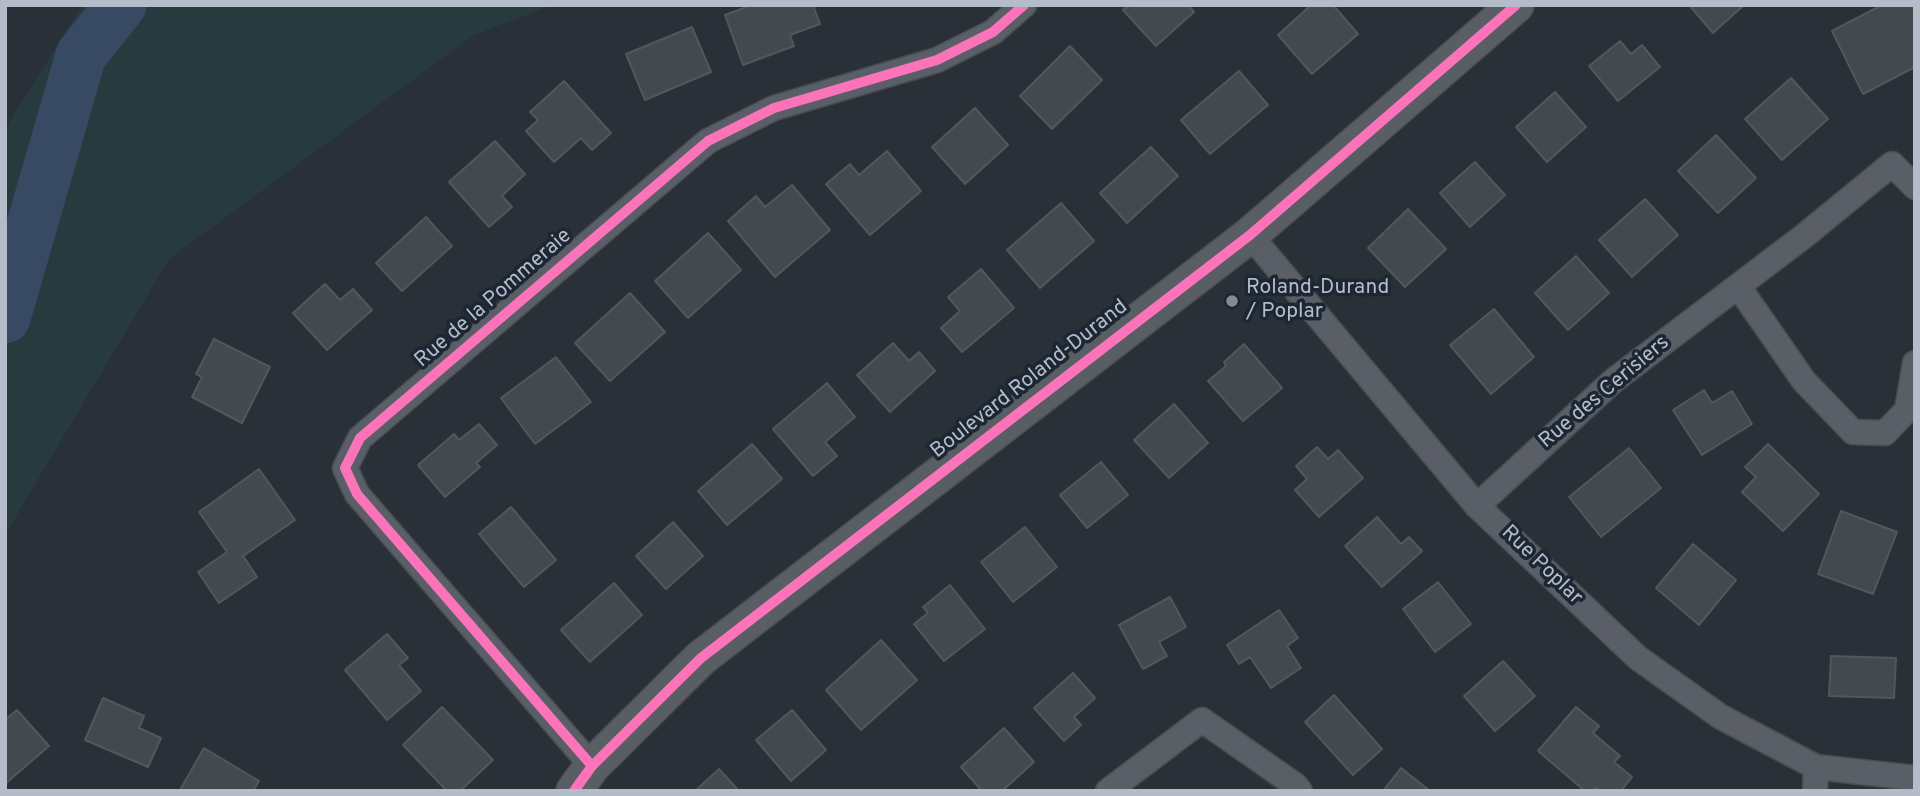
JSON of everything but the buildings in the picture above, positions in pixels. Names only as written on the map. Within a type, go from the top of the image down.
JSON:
[{"type":"street","name":"Rue de la Pommeraie","points":[[583,778],[358,494],[345,468],[360,438],[708,141],[774,108],[937,60],[993,32],[1024,5]]},
{"type":"street","name":"Boulevard Roland-Durand","points":[[583,778],[701,658],[1250,235],[1516,5]]},
{"type":"street","name":"Rue des Cerisiers","points":[[1477,506],[1613,381],[1804,236],[1892,164],[1915,187]]},
{"type":"street","name":"Rue Poplar","points":[[1250,235],[1477,506],[1638,658],[1721,717],[1816,779],[1915,778]]},
{"type":"street","points":[[1738,286],[1804,381],[1853,432],[1885,433],[1907,410],[1915,363]]},
{"type":"street","points":[[1108,791],[1202,720],[1300,791]]},
{"type":"green space","points":[[82,5],[553,5],[474,35],[169,259],[5,535],[5,129]]},
{"type":"waterway","points":[[5,318],[81,55],[121,5]]},
{"type":"cycle path","points":[[592,766],[357,494],[345,468],[360,438],[708,141],[774,108],[937,60],[993,32],[1024,5]]},
{"type":"cycle path","points":[[574,791],[592,766],[701,658],[1250,235],[1516,5]]},
{"type":"place","name":"Roland-Durand / Poplar","points":[[1232,301]]}]
